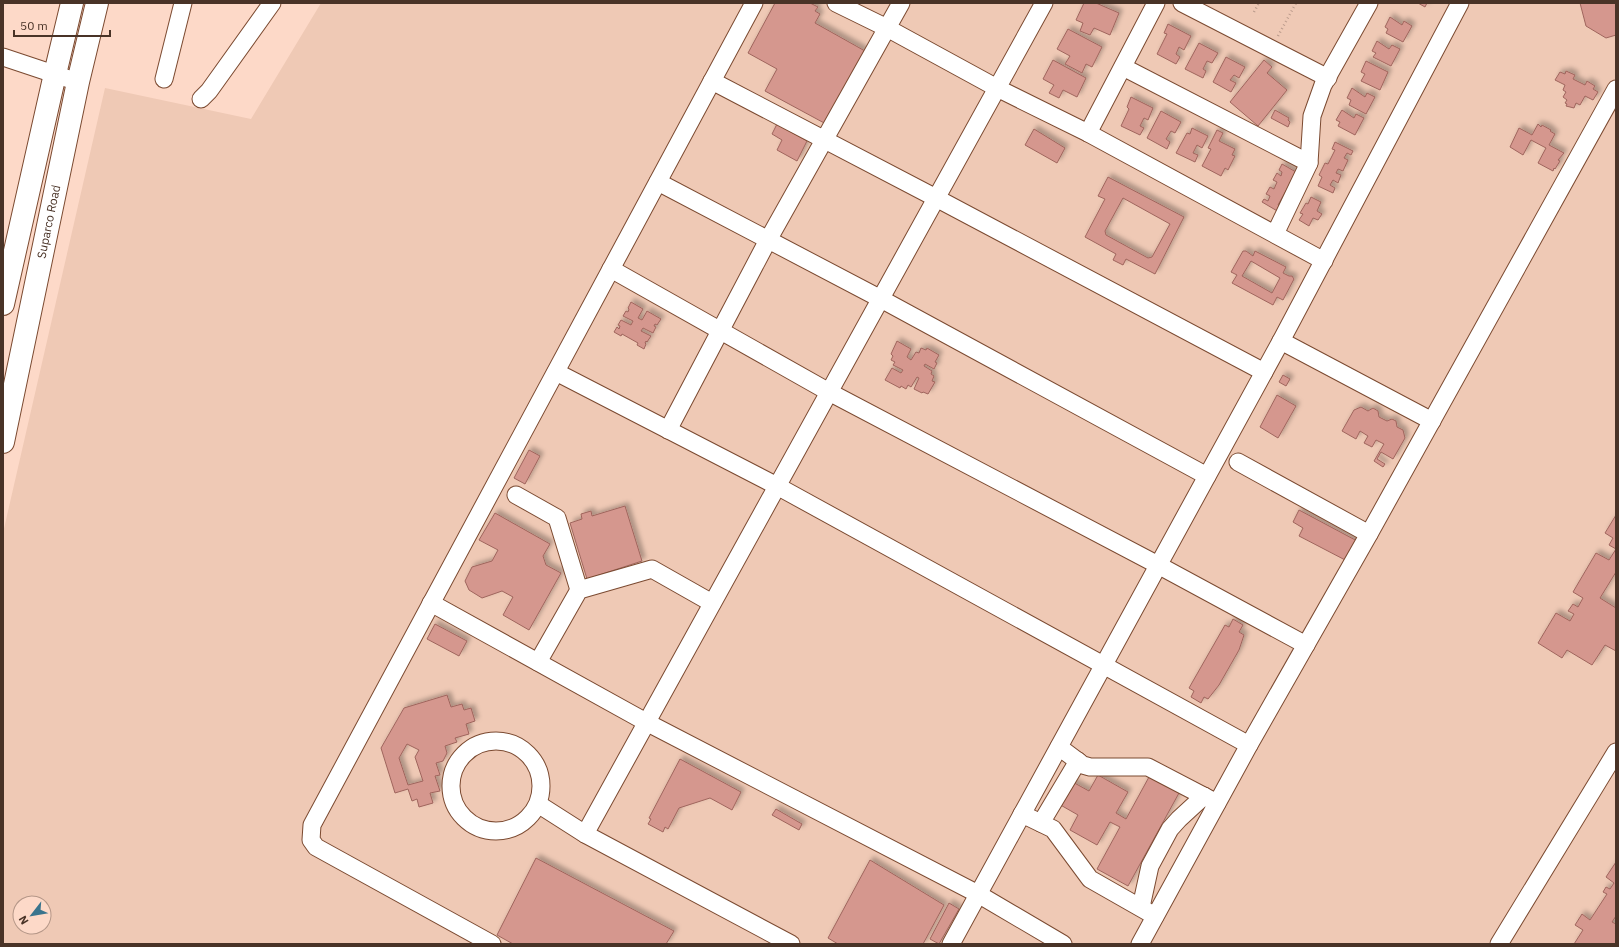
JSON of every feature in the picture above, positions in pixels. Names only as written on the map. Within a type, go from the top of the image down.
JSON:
[{"type":"main road","points":[[3,304],[72,3]]},
{"type":"main road","name":"Suparco Road","points":[[3,442],[78,82],[98,3]]},
{"type":"street","points":[[164,79],[183,3]]},
{"type":"street","points":[[201,99],[209,91],[272,3]]},
{"type":"street","points":[[492,944],[316,847],[311,840],[312,825],[754,3]]},
{"type":"street","points":[[836,3],[887,28],[997,88],[1088,133],[1324,261]]},
{"type":"street","points":[[668,430],[768,240],[901,3]]},
{"type":"street","points":[[585,834],[1044,3]]},
{"type":"street","points":[[1088,133],[1156,3]]},
{"type":"street","points":[[1182,3],[1328,78]]},
{"type":"street","points":[[1275,234],[1309,163],[1312,116],[1323,85],[1369,3]]},
{"type":"street","points":[[951,944],[1281,341],[1460,3]]},
{"type":"street","points":[[3,57],[78,82]]},
{"type":"street","points":[[1123,67],[1309,163]]},
{"type":"street","points":[[712,81],[825,139],[1264,372]]},
{"type":"street","points":[[1140,944],[1156,916],[1211,800],[1249,745],[1306,645],[1616,88]]},
{"type":"street","points":[[658,182],[881,299],[1207,476]]},
{"type":"street","points":[[611,269],[829,392],[1158,565],[1306,645]]},
{"type":"street","points":[[1281,341],[1432,421]]},
{"type":"street","points":[[556,372],[777,486],[1249,745]]},
{"type":"street","points":[[1238,462],[1369,534]]},
{"type":"street","points":[[516,495],[557,518],[579,590]]},
{"type":"street","points":[[538,662],[579,590],[652,569],[712,603]]},
{"type":"street","points":[[431,603],[646,722],[978,894],[1063,944]]},
{"type":"street","points":[[498,740],[519,746],[535,762],[542,782],[538,804],[525,821],[506,831],[484,830],[465,819],[453,800],[451,779],[460,759],[477,745],[498,740]]},
{"type":"street","points":[[1059,747],[1078,762],[1090,767],[1148,767],[1211,800]]},
{"type":"street","points":[[1499,944],[1616,752]]},
{"type":"street","points":[[1041,823],[1078,762]]},
{"type":"street","points":[[1141,907],[1150,866],[1166,836],[1179,818],[1211,800]]},
{"type":"street","points":[[538,804],[585,834],[791,944]]},
{"type":"street","points":[[1022,814],[1053,829],[1090,879],[1156,916]]},
{"type":"path","points":[[1254,12],[1259,3]]},
{"type":"path","points":[[1271,49],[1296,3]]},
{"type":"shaded area","points":[[321,3],[1616,3],[1616,944],[3,944],[3,533],[105,88],[251,119]]},
{"type":"building","points":[[775,3],[810,3],[818,7],[815,11],[820,14],[815,23],[865,51],[826,124],[765,91],[777,69],[748,53]]},
{"type":"building","points":[[1084,3],[1096,3],[1119,13],[1110,35],[1094,28],[1090,35],[1080,31],[1083,23],[1076,20]]},
{"type":"building","points":[[1418,3],[1427,3],[1425,7]]},
{"type":"building","points":[[1580,3],[1616,3],[1616,35],[1606,38],[1586,26]]},
{"type":"building","points":[[1390,17],[1402,25],[1404,21],[1412,26],[1403,42],[1386,33],[1388,29],[1385,27]]},
{"type":"building","points":[[1168,24],[1191,36],[1184,50],[1179,47],[1176,54],[1180,57],[1176,64],[1157,54],[1167,34],[1164,33]]},
{"type":"building","points":[[1068,29],[1102,47],[1092,67],[1086,64],[1082,73],[1065,64],[1070,56],[1057,49]]},
{"type":"building","points":[[1377,41],[1389,49],[1392,45],[1400,49],[1391,66],[1373,57],[1376,53],[1372,51]]},
{"type":"building","points":[[1199,43],[1218,53],[1212,63],[1207,61],[1203,69],[1206,71],[1203,78],[1185,69]]},
{"type":"building","points":[[1226,57],[1245,67],[1239,78],[1234,75],[1230,80],[1236,83],[1231,92],[1213,82]]},
{"type":"building","points":[[1053,60],[1086,78],[1077,97],[1063,90],[1059,98],[1049,93],[1054,85],[1043,79]]},
{"type":"building","points":[[1264,60],[1272,67],[1267,73],[1287,90],[1258,126],[1230,102]]},
{"type":"building","points":[[1366,61],[1388,72],[1380,90],[1361,81],[1365,74],[1361,72]]},
{"type":"building","points":[[1566,71],[1575,75],[1573,79],[1585,85],[1587,81],[1595,86],[1593,89],[1598,92],[1593,100],[1585,96],[1580,105],[1576,103],[1574,108],[1566,106],[1567,104],[1565,103],[1567,100],[1563,97],[1566,92],[1563,90],[1565,85],[1555,80],[1560,72],[1565,74]]},
{"type":"building","points":[[1352,88],[1365,97],[1367,93],[1375,97],[1366,114],[1349,105],[1351,100],[1347,98]]},
{"type":"building","points":[[1131,97],[1153,108],[1148,120],[1144,118],[1140,126],[1144,128],[1140,135],[1121,126],[1129,109],[1127,107]]},
{"type":"building","points":[[1275,110],[1289,118],[1288,120],[1290,122],[1288,127],[1271,118]]},
{"type":"building","points":[[1342,110],[1354,118],[1356,114],[1364,118],[1355,135],[1338,126],[1340,122],[1336,120]]},
{"type":"building","points":[[1161,111],[1181,122],[1175,133],[1171,131],[1166,139],[1170,142],[1167,149],[1147,138]]},
{"type":"building","points":[[777,124],[807,141],[797,161],[777,150],[782,140],[772,134]]},
{"type":"building","points":[[1538,124],[1541,127],[1542,125],[1551,130],[1550,131],[1555,134],[1549,145],[1564,153],[1558,160],[1560,161],[1553,171],[1538,163],[1546,148],[1531,140],[1523,155],[1510,147],[1519,128],[1532,135]]},
{"type":"building","points":[[1192,128],[1208,136],[1202,148],[1197,145],[1193,153],[1198,155],[1195,162],[1176,153],[1187,133],[1190,134]]},
{"type":"building","points":[[1034,129],[1065,148],[1057,163],[1025,145]]},
{"type":"building","points":[[1217,130],[1223,133],[1219,141],[1235,149],[1232,155],[1235,156],[1228,170],[1225,168],[1221,176],[1202,166],[1211,149],[1208,148]]},
{"type":"building","points":[[1335,142],[1353,151],[1351,155],[1347,153],[1344,158],[1348,160],[1343,171],[1338,169],[1336,173],[1341,175],[1338,183],[1333,180],[1330,185],[1335,188],[1333,193],[1318,186],[1322,177],[1319,175],[1325,163],[1328,164],[1335,150],[1332,149]]},
{"type":"building","points":[[1282,164],[1296,172],[1291,189],[1288,187],[1278,205],[1282,207],[1279,212],[1262,202],[1264,199],[1268,201],[1270,196],[1266,194],[1270,187],[1274,189],[1277,182],[1273,180],[1277,173],[1281,176],[1282,172],[1279,170]]},
{"type":"building","points":[[1108,177],[1184,217],[1155,274],[1126,259],[1123,265],[1113,260],[1116,254],[1085,237],[1105,199],[1098,196]],"holes":[[[1123,198],[1170,224],[1152,257],[1148,258],[1106,235],[1105,231]]]},
{"type":"building","points":[[1311,197],[1321,202],[1317,211],[1322,214],[1318,220],[1313,218],[1309,226],[1299,220],[1303,214],[1300,213],[1306,203],[1308,204]]},
{"type":"building","points":[[1243,251],[1246,251],[1253,256],[1255,251],[1286,267],[1283,273],[1292,276],[1294,279],[1283,300],[1277,297],[1273,305],[1232,283],[1237,275],[1231,272]],"holes":[[[1251,261],[1280,278],[1272,293],[1242,276]]]},
{"type":"building","points":[[631,302],[643,309],[638,318],[642,320],[647,311],[661,319],[657,325],[655,324],[654,326],[656,327],[653,333],[643,328],[641,331],[651,336],[647,342],[646,341],[644,349],[637,345],[638,343],[622,334],[621,336],[614,332],[617,327],[619,329],[620,326],[618,325],[621,320],[631,325],[633,321],[623,316],[626,311],[628,312]]},
{"type":"building","points":[[897,341],[911,349],[907,357],[911,360],[916,352],[919,353],[921,348],[926,350],[927,348],[939,355],[935,362],[937,363],[934,369],[925,364],[924,366],[932,371],[931,374],[934,376],[932,381],[935,382],[928,394],[914,389],[919,378],[917,377],[911,387],[908,385],[906,389],[901,386],[900,388],[885,380],[892,368],[901,373],[903,370],[893,365],[895,362],[891,360],[893,356],[891,354]]},
{"type":"building","points":[[1283,375],[1290,379],[1286,386],[1279,382]]},
{"type":"building","points":[[1277,395],[1296,406],[1278,438],[1260,427]]},
{"type":"building","points":[[1361,407],[1368,411],[1373,408],[1378,411],[1379,417],[1387,421],[1392,419],[1396,421],[1397,427],[1403,430],[1405,438],[1393,459],[1381,452],[1377,459],[1385,464],[1383,467],[1374,461],[1384,444],[1376,440],[1372,447],[1364,443],[1368,436],[1360,431],[1356,439],[1342,431],[1354,410]]},
{"type":"building","points":[[529,450],[540,456],[525,484],[514,478]]},
{"type":"building","points":[[625,506],[642,561],[587,579],[570,523],[582,519],[581,514],[591,511],[592,516]]},
{"type":"building","points":[[1299,510],[1359,542],[1349,562],[1299,536],[1303,528],[1293,522]]},
{"type":"building","points":[[495,513],[550,544],[543,556],[546,565],[561,573],[529,630],[503,615],[513,597],[502,591],[482,598],[469,590],[465,581],[472,567],[492,561],[498,550],[479,540]]},
{"type":"building","points":[[1616,515],[1616,549],[1609,545],[1613,538],[1605,533]]},
{"type":"building","points":[[1616,549],[1616,572],[1600,598],[1616,608],[1616,651],[1605,645],[1592,665],[1567,650],[1562,658],[1538,643],[1556,613],[1570,621],[1574,614],[1568,611],[1573,604],[1578,607],[1583,598],[1573,592],[1596,553],[1609,560]]},
{"type":"building","points":[[1233,619],[1243,625],[1239,632],[1244,635],[1239,650],[1219,685],[1208,699],[1204,697],[1201,703],[1191,697],[1194,691],[1189,688],[1225,625],[1229,627]]},
{"type":"building","points":[[435,624],[467,641],[459,656],[427,639]]},
{"type":"building","points":[[447,695],[451,707],[462,704],[464,710],[471,708],[475,721],[466,724],[469,734],[455,738],[457,742],[445,746],[447,753],[443,761],[436,763],[440,775],[435,776],[440,791],[430,793],[433,803],[419,807],[417,799],[412,801],[408,789],[395,793],[381,748],[404,708]],"holes":[[[407,744],[419,750],[415,757],[423,781],[408,785],[399,758]]]},
{"type":"building","points":[[680,759],[741,792],[732,810],[710,798],[679,808],[668,829],[665,827],[663,832],[648,824],[651,819],[649,818]]},
{"type":"building","points":[[1098,775],[1128,792],[1116,813],[1126,819],[1149,777],[1179,793],[1128,886],[1097,869],[1120,827],[1110,822],[1097,845],[1070,830],[1078,815],[1057,803],[1069,780],[1089,791]]},
{"type":"building","points":[[776,809],[802,824],[799,830],[772,815]]},
{"type":"building","points":[[536,858],[674,931],[666,944],[513,944],[497,935]]},
{"type":"building","points":[[870,860],[944,905],[923,944],[838,944],[828,938]]},
{"type":"building","points":[[1616,862],[1616,916],[1612,922],[1616,924],[1616,944],[1574,944],[1583,930],[1575,925],[1582,914],[1590,920],[1607,894],[1603,892],[1606,887],[1610,889],[1614,883],[1606,877]]},
{"type":"building","points":[[949,903],[959,909],[939,944],[930,939]]}]
